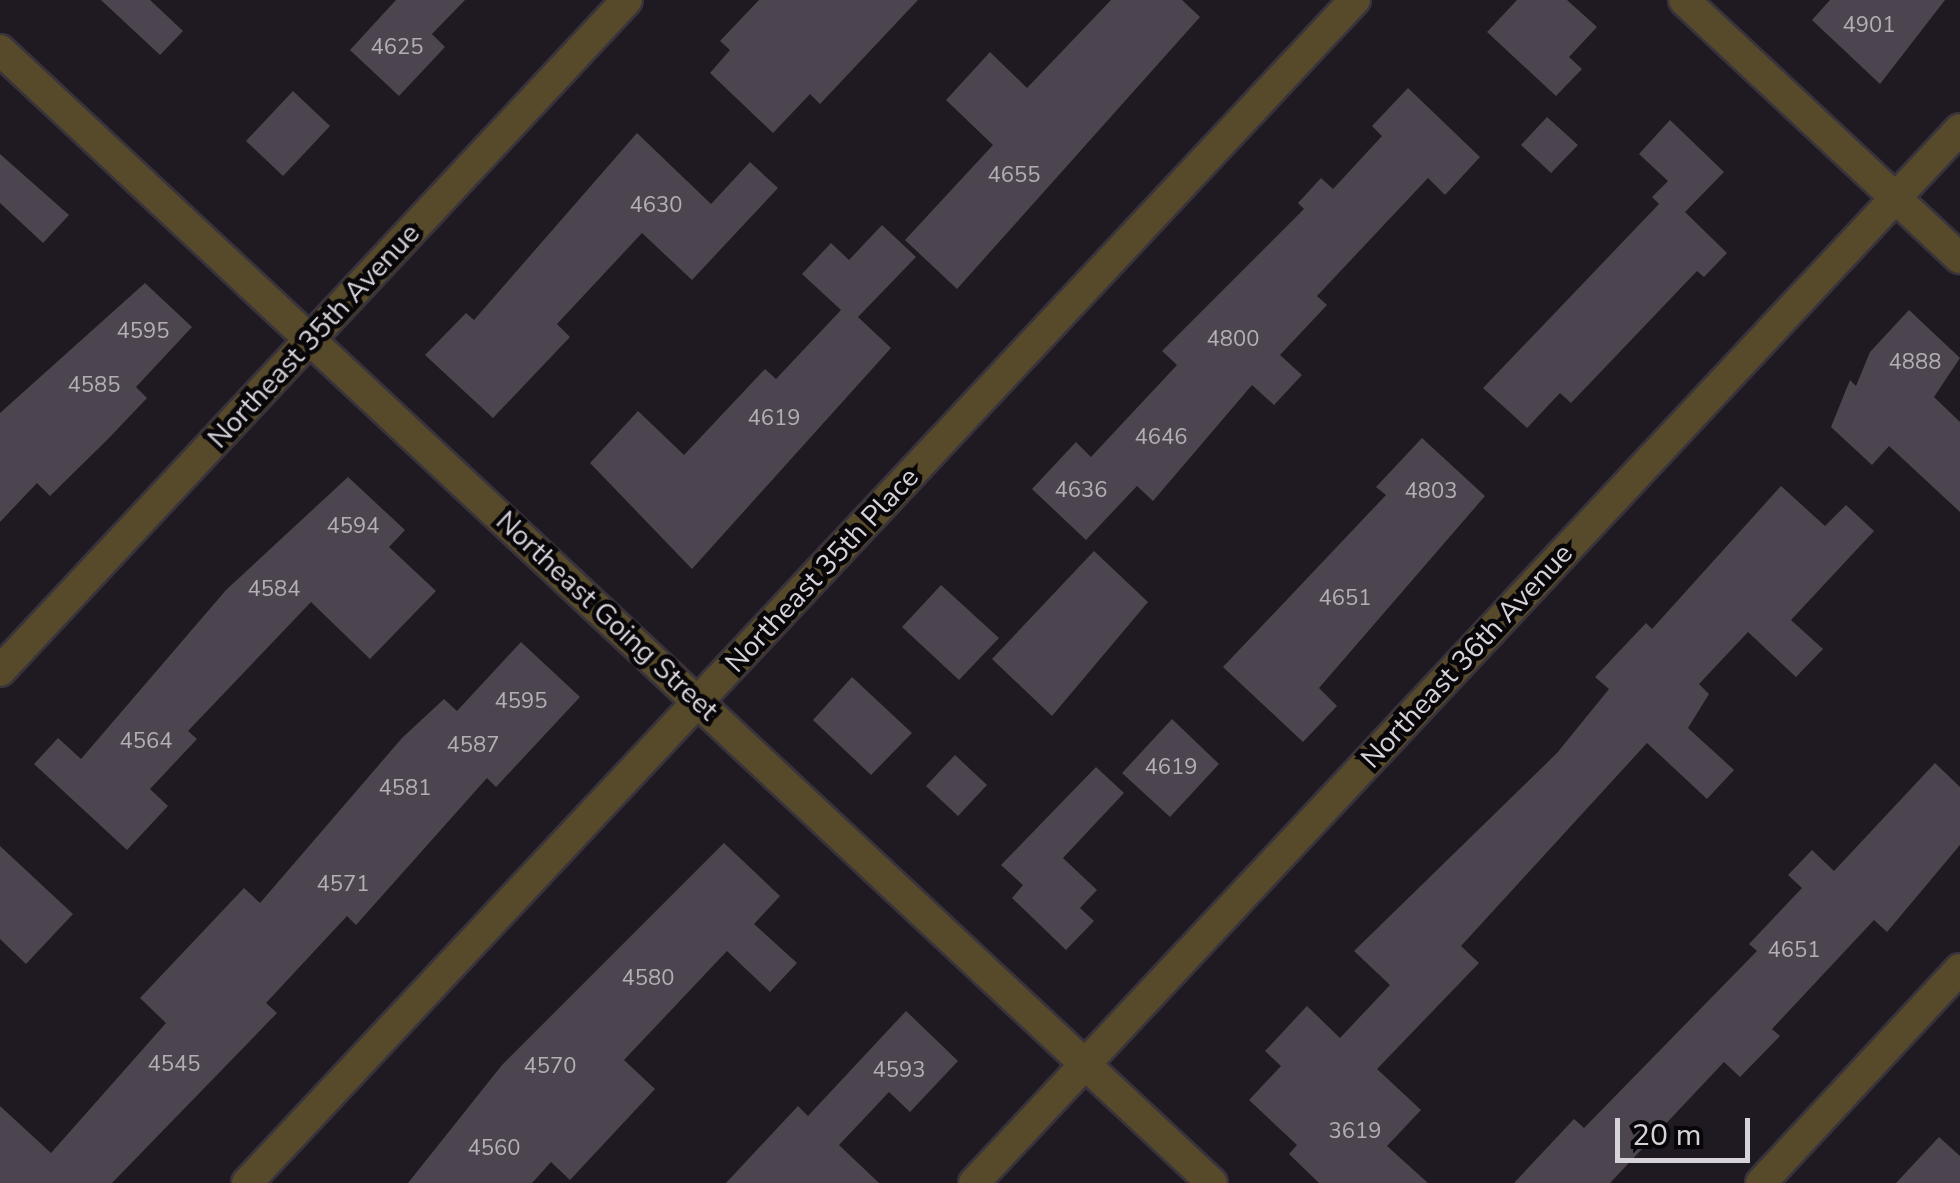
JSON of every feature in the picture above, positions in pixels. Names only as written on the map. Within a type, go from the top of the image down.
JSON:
[{"type":"street","name":"Northeast 35th Avenue","points":[[0,670],[627,0]]},
{"type":"street","name":"Northeast 35th Place","points":[[248,1183],[1355,0]]},
{"type":"street","points":[[1684,0],[1960,258]]},
{"type":"street","name":"Northeast Going Street","points":[[0,50],[1212,1183]]},
{"type":"street","name":"Northeast 36th Avenue","points":[[974,1183],[1960,129]]},
{"type":"street","points":[[1760,1183],[1960,969]]},
{"type":"building","points":[[101,0],[150,0],[183,31],[160,55]]},
{"type":"building","points":[[396,0],[465,0],[432,34],[445,47],[399,96],[350,50]]},
{"type":"building","points":[[759,0],[918,0],[820,104],[810,94],[773,133],[710,73],[730,50],[720,41]]},
{"type":"building","points":[[1111,0],[1182,0],[1200,17],[957,289],[905,240],[993,145],[946,100],[990,52],[1027,88]]},
{"type":"building","points":[[1517,0],[1567,0],[1597,27],[1569,57],[1582,69],[1556,96],[1487,32]]},
{"type":"building","points":[[1830,0],[1945,0],[1880,84],[1812,20]]},
{"type":"building","points":[[1408,88],[1480,157],[1445,195],[1428,178],[1317,296],[1327,305],[1280,355],[1302,375],[1274,405],[1252,385],[1153,501],[1137,486],[1086,540],[1032,489],[1076,442],[1091,457],[1177,365],[1162,351],[1304,209],[1298,203],[1321,178],[1333,189],[1382,136],[1372,126]]},
{"type":"building","points":[[293,91],[330,126],[283,176],[246,141]]},
{"type":"building","points":[[1547,117],[1578,145],[1551,173],[1521,145]]},
{"type":"building","points":[[1670,120],[1724,172],[1685,212],[1727,253],[1704,277],[1697,271],[1571,403],[1560,393],[1527,428],[1483,388],[1659,204],[1652,197],[1668,181],[1639,154]]},
{"type":"building","points":[[637,133],[711,204],[750,162],[778,188],[692,280],[642,233],[557,324],[570,337],[493,418],[425,355],[466,313],[474,320]]},
{"type":"building","points":[[0,154],[69,215],[43,243],[0,203]]},
{"type":"building","points":[[882,225],[916,257],[858,317],[891,348],[692,569],[590,463],[638,411],[684,455],[765,369],[776,379],[841,310],[802,274],[831,243],[849,260]]},
{"type":"building","points":[[145,283],[192,327],[136,387],[147,398],[109,438],[50,496],[37,483],[0,522],[0,413]]},
{"type":"building","points":[[1909,310],[1960,358],[1934,397],[1960,422],[1960,512],[1889,446],[1872,465],[1831,427],[1850,380],[1856,386],[1870,352]]},
{"type":"building","points":[[1422,438],[1485,496],[1319,688],[1337,706],[1303,742],[1223,667],[1386,495],[1376,487]]},
{"type":"building","points":[[348,477],[405,530],[389,547],[436,591],[370,659],[311,602],[188,731],[197,739],[150,789],[168,806],[127,850],[34,764],[58,738],[81,759],[226,590]]},
{"type":"building","points":[[1781,486],[1825,526],[1846,505],[1874,531],[1791,620],[1823,649],[1796,677],[1748,632],[1699,684],[1709,694],[1688,728],[1734,770],[1707,799],[1647,743],[1461,946],[1479,963],[1377,1069],[1421,1110],[1387,1146],[1428,1183],[1319,1183],[1289,1154],[1297,1145],[1249,1100],[1281,1066],[1265,1051],[1307,1006],[1340,1038],[1390,985],[1354,951],[1557,753],[1609,689],[1595,677],[1646,623],[1652,629]]},
{"type":"building","points":[[1094,551],[1148,602],[1052,716],[992,659]]},
{"type":"building","points":[[941,585],[999,638],[959,680],[902,627]]},
{"type":"building","points":[[521,642],[580,697],[496,787],[487,778],[356,925],[347,916],[266,1003],[277,1013],[112,1183],[0,1183],[0,1106],[51,1153],[166,1023],[140,998],[244,888],[260,903],[402,738],[444,699],[457,711]]},
{"type":"building","points":[[852,677],[912,733],[871,775],[813,720]]},
{"type":"building","points":[[1172,719],[1219,764],[1170,817],[1122,773]]},
{"type":"building","points":[[955,755],[987,785],[958,816],[926,786]]},
{"type":"building","points":[[1935,763],[1960,787],[1960,845],[1887,932],[1874,920],[1772,1029],[1780,1036],[1740,1077],[1724,1062],[1610,1183],[1514,1183],[1574,1119],[1584,1128],[1757,951],[1749,944],[1802,888],[1788,875],[1812,850],[1834,871]]},
{"type":"building","points":[[1096,767],[1124,793],[1063,858],[1097,890],[1080,908],[1094,921],[1066,950],[1012,898],[1023,885],[1001,865]]},
{"type":"building","points":[[724,843],[780,896],[754,924],[797,963],[770,992],[727,951],[624,1060],[655,1089],[570,1180],[551,1162],[532,1183],[408,1183],[502,1065]]},
{"type":"building","points":[[0,846],[73,914],[26,964],[0,939]]},
{"type":"building","points":[[906,1011],[958,1061],[910,1112],[889,1092],[839,1145],[879,1183],[726,1183],[798,1106],[808,1116]]},
{"type":"building","points":[[1939,1137],[1960,1156],[1960,1183],[1896,1183]]}]
